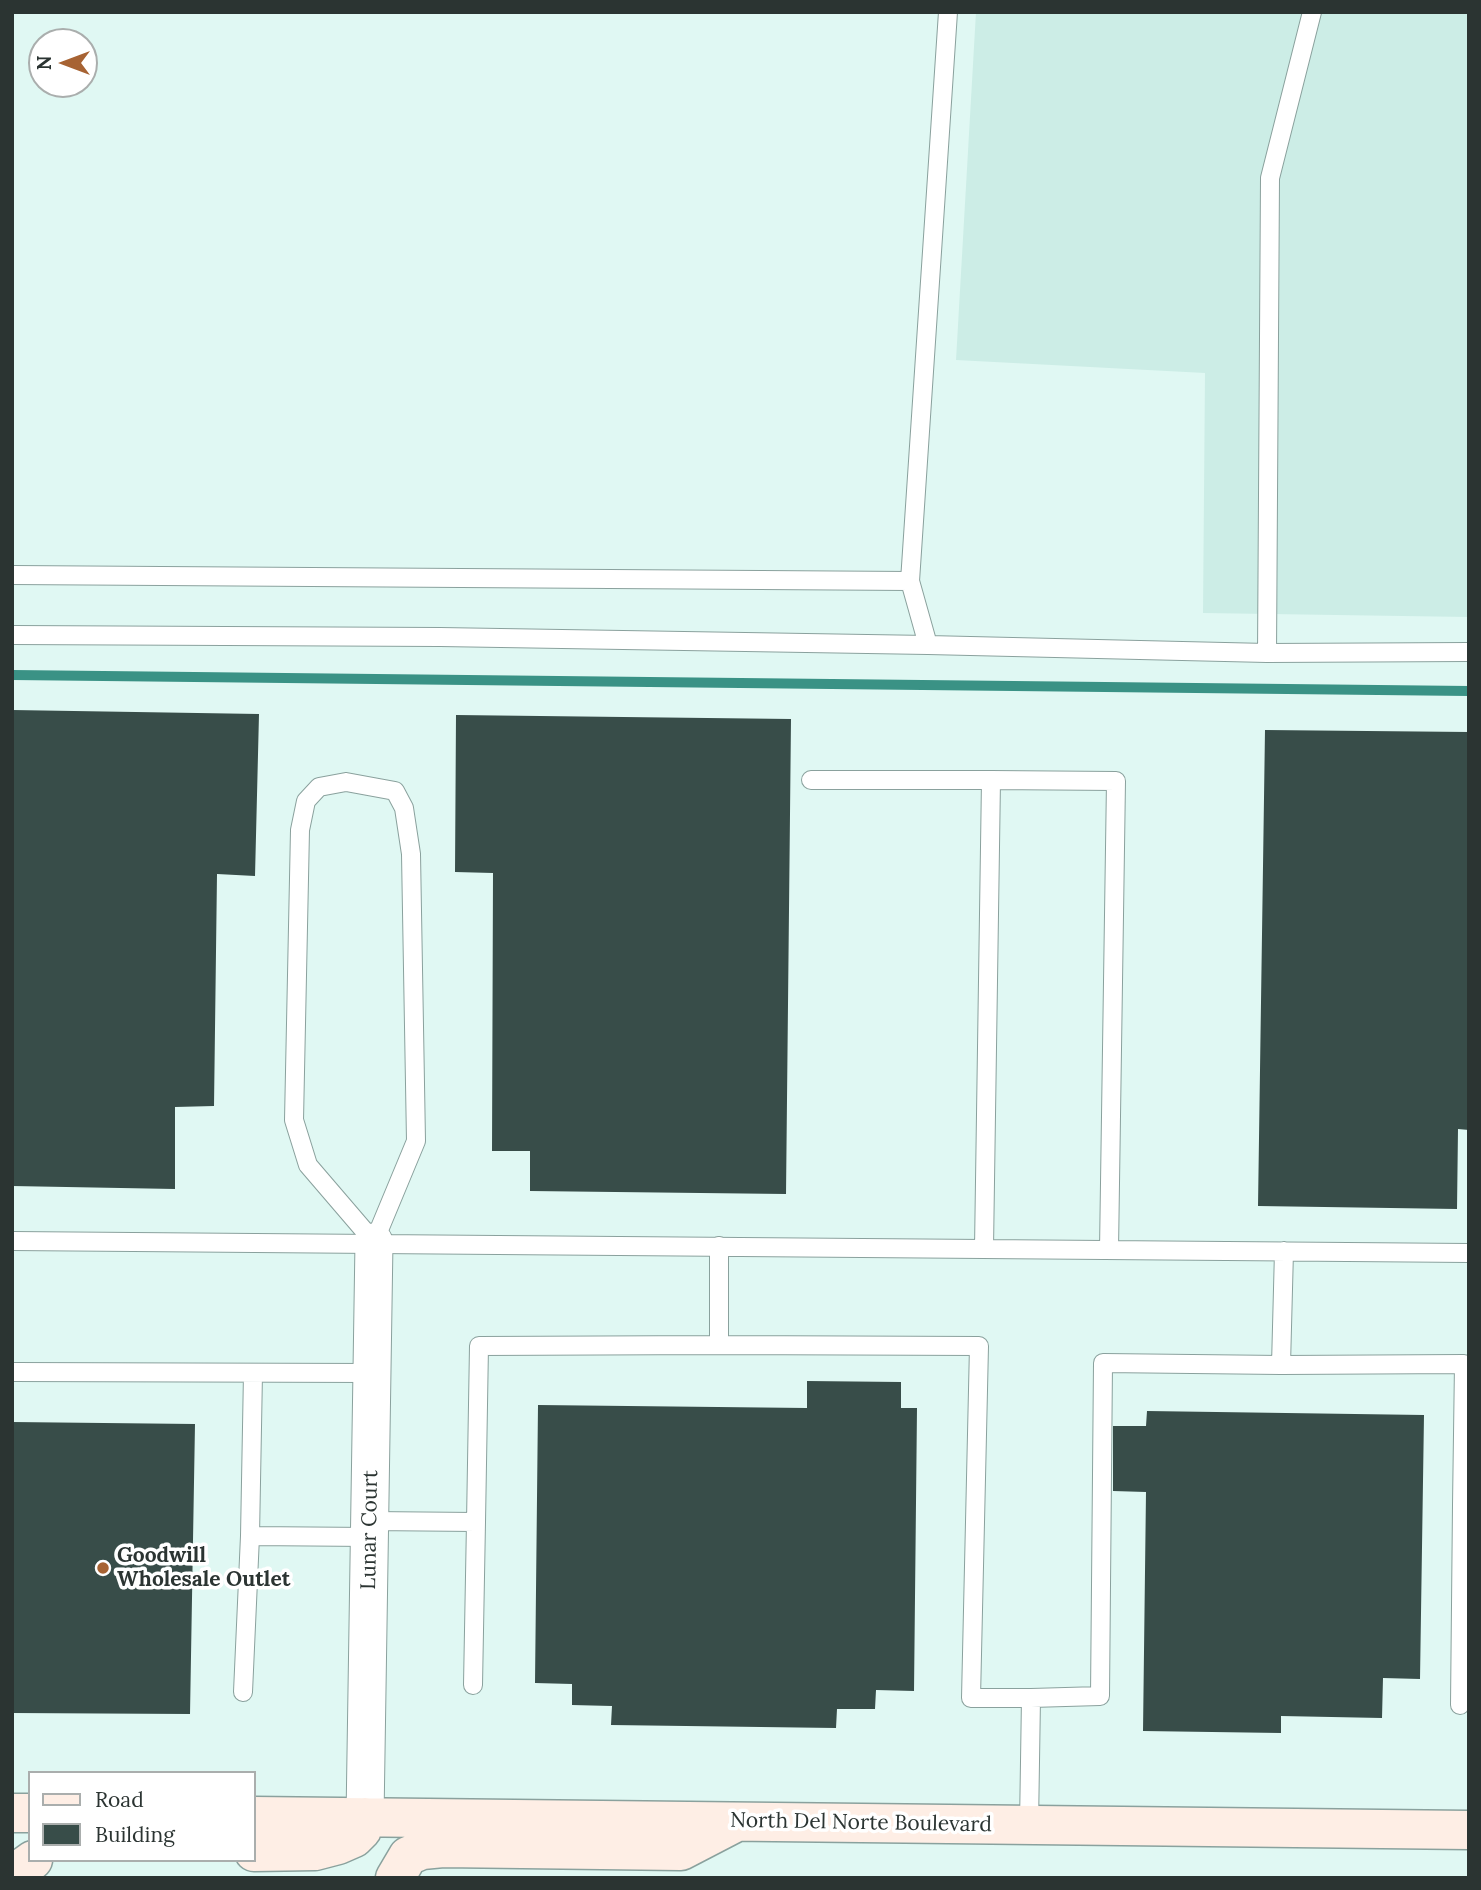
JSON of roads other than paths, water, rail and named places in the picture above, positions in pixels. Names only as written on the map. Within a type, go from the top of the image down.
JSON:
[{"type":"street","name":"Lunar Court","points":[[365,1817],[374,1242]]},
{"type":"street","name":"North Del Norte Boulevard","points":[[256,1816],[1469,1830]]},
{"type":"street","points":[[256,1852],[315,1851],[338,1845],[354,1838],[362,1830],[365,1817]]},
{"type":"street","points":[[395,1878],[408,1856],[422,1850],[681,1851],[738,1822]]},
{"type":"street","points":[[12,1875],[30,1862]]},
{"type":"lane","points":[[928,645],[910,580],[948,12]]},
{"type":"lane","points":[[1266,653],[1270,178],[1312,12]]},
{"type":"lane","points":[[12,575],[910,580]]},
{"type":"lane","points":[[12,635],[440,637],[1266,653],[1469,652]]},
{"type":"lane","points":[[811,780],[1116,781],[1109,1250]]},
{"type":"lane","points":[[984,1248],[991,780]]},
{"type":"lane","points":[[346,782],[396,791],[404,808],[411,854],[416,1141],[374,1242],[307,1165],[294,1121],[300,830],[306,801],[319,787],[346,782]]},
{"type":"lane","points":[[12,1241],[1469,1253]]},
{"type":"lane","points":[[719,1246],[719,1345]]},
{"type":"lane","points":[[1281,1365],[1284,1251]]},
{"type":"lane","points":[[473,1685],[479,1346],[979,1346],[971,1698],[1100,1696],[1103,1363],[1464,1364],[1465,1505],[1460,1705]]},
{"type":"lane","points":[[12,1372],[372,1373]]},
{"type":"lane","points":[[243,1692],[250,1536],[253,1373]]},
{"type":"lane","points":[[250,1536],[475,1522]]},
{"type":"lane","points":[[1029,1825],[1031,1698]]},
{"type":"waterway","points":[[12,675],[1469,691]]},
{"type":"place","name":"Goodwill Wholesale Outlet","points":[[103,1568]]}]
